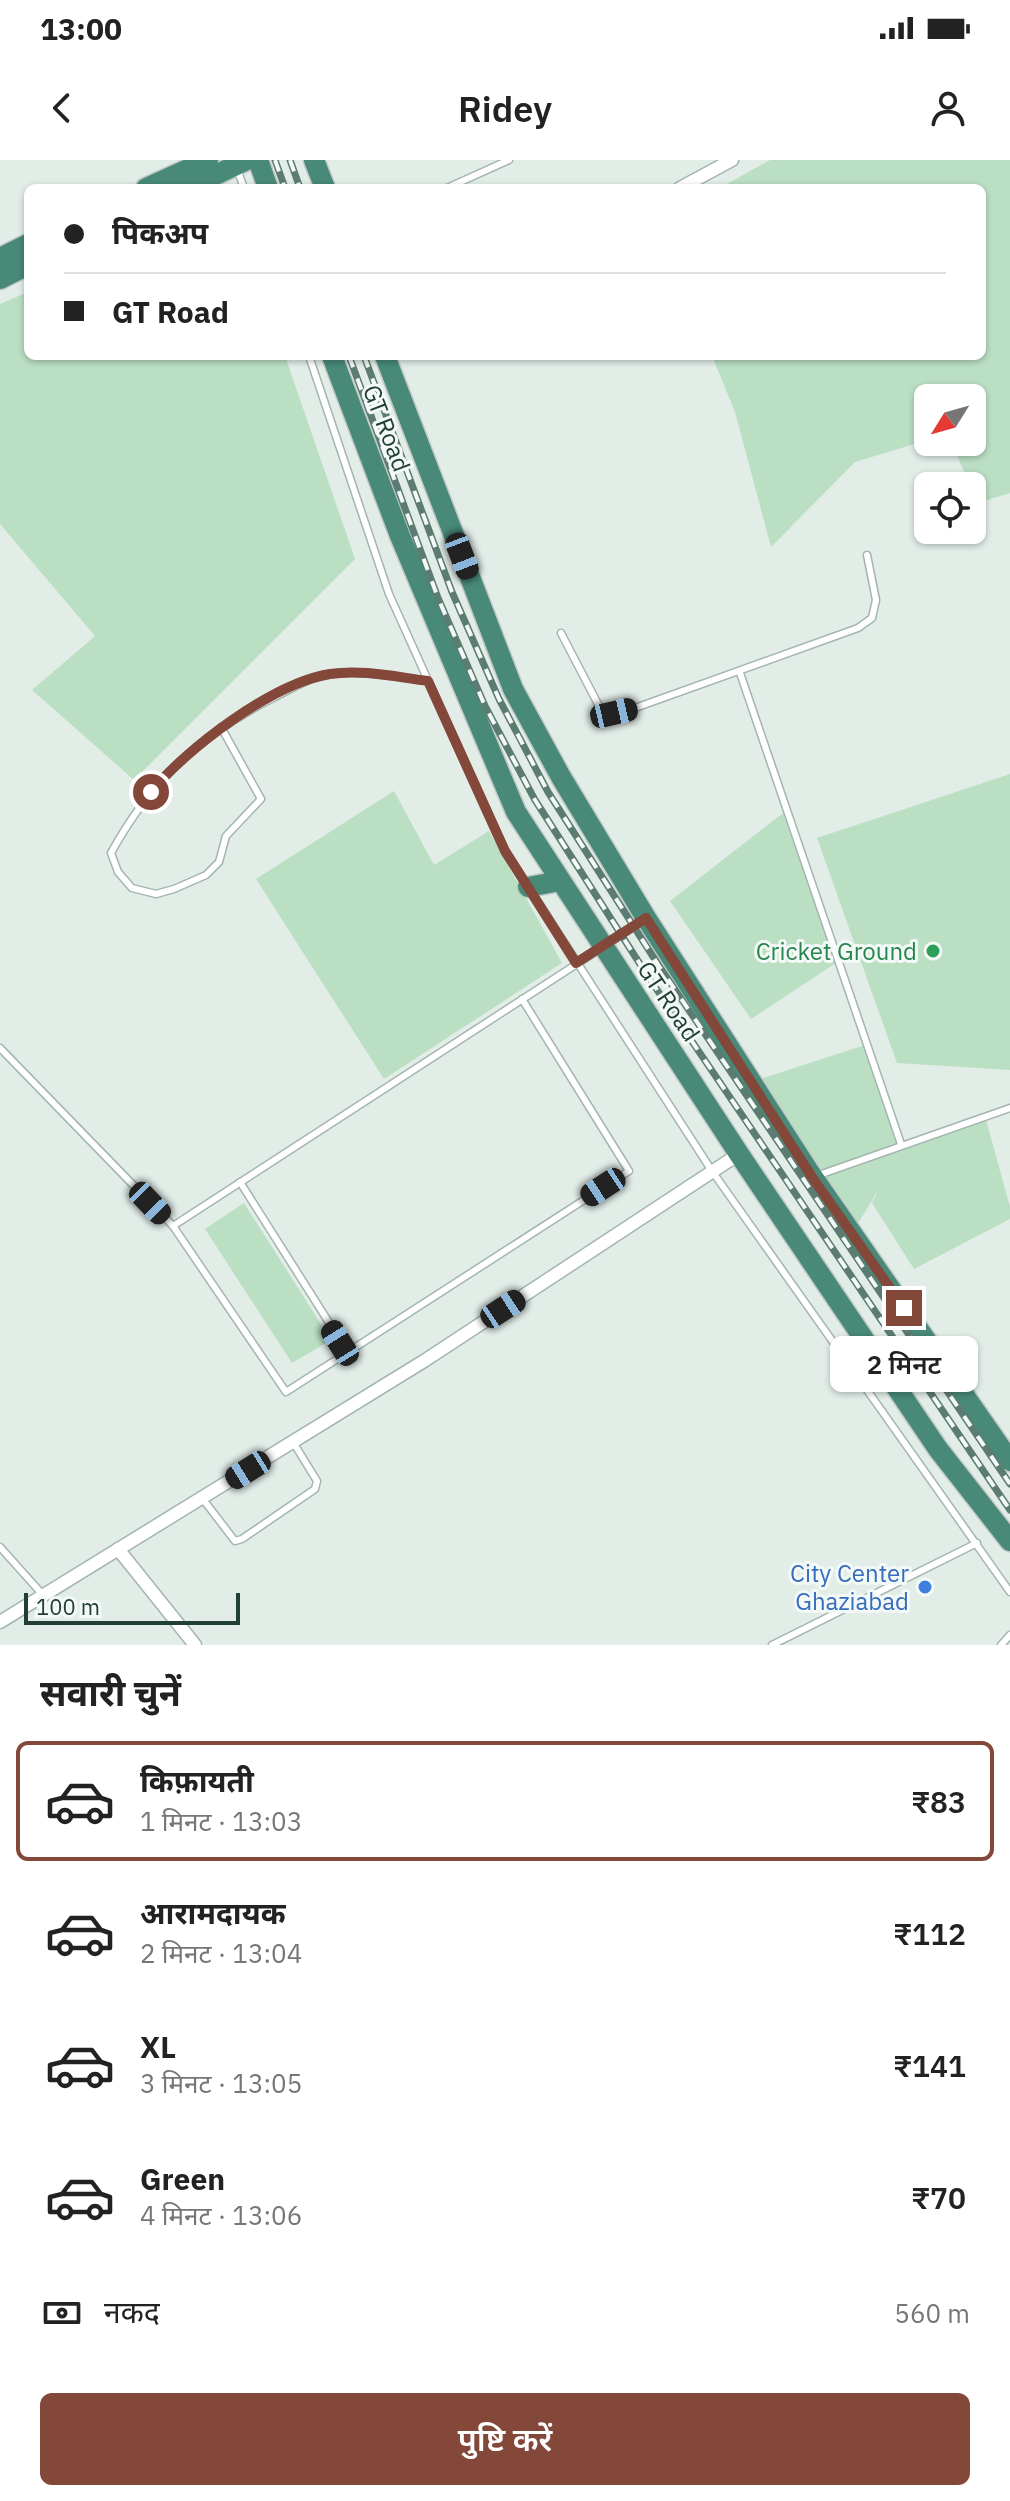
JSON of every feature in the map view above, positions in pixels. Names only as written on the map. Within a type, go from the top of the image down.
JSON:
[{"type":"highway","points":[[155,184],[208,160]]},
{"type":"highway","points":[[258,160],[267,184]]},
{"type":"highway","points":[[314,160],[323,184]]},
{"type":"highway","points":[[196,184],[239,162]]},
{"type":"highway","points":[[0,258],[24,246]]},
{"type":"highway","points":[[0,279],[24,267]]},
{"type":"highway","name":"GT Road","points":[[334,360],[400,536],[516,812],[602,947],[879,1362],[938,1449],[1010,1541]]},
{"type":"highway","name":"GT Road","points":[[387,360],[513,689],[561,777],[646,918],[812,1177],[1010,1461]]},
{"type":"highway","points":[[528,887],[560,881]]},
{"type":"street","points":[[687,184],[732,160]]},
{"type":"street","points":[[0,1622],[424,1361],[739,1154]]},
{"type":"street","points":[[118,1549],[195,1645]]},
{"type":"lane","points":[[456,184],[509,160]]},
{"type":"lane","points":[[239,162],[243,184]]},
{"type":"lane","points":[[310,360],[389,594],[481,803],[528,887],[712,1171],[1010,1592]]},
{"type":"lane","points":[[561,633],[599,706],[614,713],[740,673],[858,628],[872,618],[876,600],[867,555]]},
{"type":"lane","points":[[221,727],[261,799],[226,836],[219,862],[206,875],[156,894],[132,888],[118,872],[111,853],[132,815],[170,769],[221,727],[300,685],[327,675],[361,673],[428,681]]},
{"type":"lane","points":[[740,673],[901,1144]]},
{"type":"lane","points":[[173,1226],[646,918]]},
{"type":"lane","points":[[0,1048],[173,1226],[286,1392],[629,1171],[522,999]]},
{"type":"lane","points":[[812,1177],[1010,1108]]},
{"type":"lane","points":[[240,1182],[347,1351]]},
{"type":"lane","points":[[858,1377],[879,1362]]},
{"type":"lane","points":[[202,1497],[228,1534],[235,1541],[242,1539],[315,1489],[317,1481],[293,1442]]},
{"type":"lane","points":[[772,1645],[977,1543]]},
{"type":"lane","points":[[0,1547],[43,1595]]},
{"type":"lane","points":[[1001,1645],[1010,1635]]},
{"type":"green space","points":[[770,160],[1010,160],[1010,493],[986,500],[986,472],[964,472],[957,456],[986,456],[986,384],[914,384],[914,444],[855,462],[771,547],[735,412],[714,360],[986,360],[986,184],[727,184]]},
{"type":"green space","points":[[24,294],[24,360],[286,360],[355,559],[134,780],[32,690],[95,636],[0,524],[0,304]]},
{"type":"green space","name":"Cricket Ground","points":[[1010,774],[1010,1070],[897,1063],[817,838]]},
{"type":"green space","points":[[394,791],[434,865],[489,831],[562,963],[384,1079],[256,879]]},
{"type":"green space","points":[[783,813],[836,963],[751,1019],[670,901]]},
{"type":"green space","points":[[865,1045],[901,1149],[985,1116],[1010,1207],[1010,1219],[914,1269],[872,1203],[879,1189],[852,1233],[751,1082]]},
{"type":"green space","points":[[244,1203],[331,1340],[292,1363],[205,1229]]},
{"type":"railway","points":[[275,160],[284,184]]},
{"type":"railway","points":[[290,160],[299,184]]},
{"type":"railway","points":[[350,360],[438,598],[485,706],[535,800],[647,975],[1010,1510]]},
{"type":"railway","points":[[365,360],[452,592],[499,699],[548,792],[659,966],[1010,1484]]},
{"type":"place","name":"Cricket Ground","points":[[933,951]]},
{"type":"place","name":"City Center Ghaziabad","points":[[925,1587]]},
{"type":"route","points":[[151,792],[170,769],[228,721],[300,685],[327,675],[361,673],[428,681],[505,851],[576,963],[646,918],[812,1177],[904,1308]]}]
